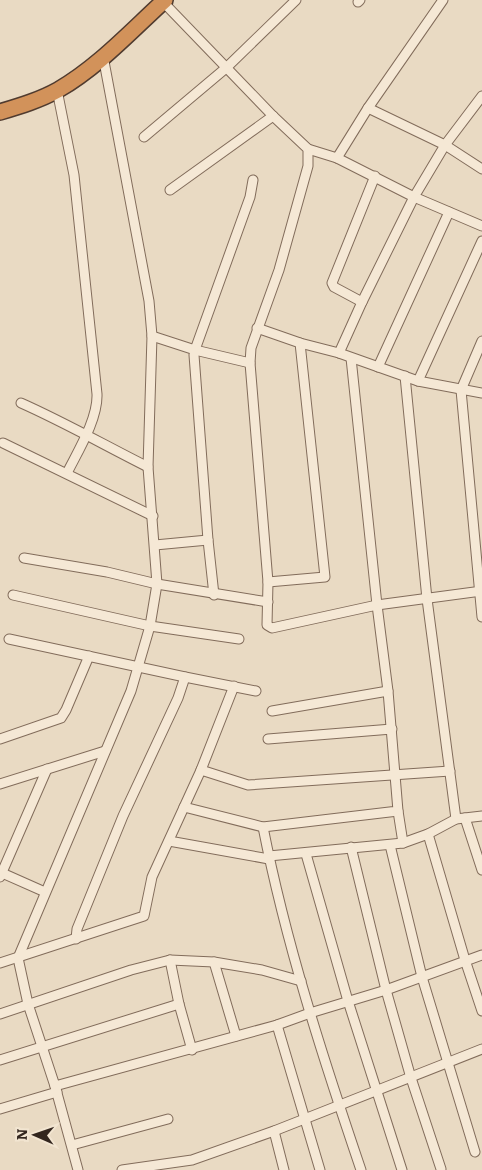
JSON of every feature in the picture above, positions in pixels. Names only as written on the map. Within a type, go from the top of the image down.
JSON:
[{"type":"highway","points":[[0,112],[29,103],[57,90],[84,72],[164,1]]},
{"type":"street","points":[[144,137],[226,68],[296,0]]},
{"type":"street","points":[[337,158],[368,108],[443,0]]},
{"type":"street","points":[[164,1],[226,68],[308,149],[337,158],[414,197],[482,226]]},
{"type":"street","points":[[78,1170],[56,1089],[28,1004],[18,958],[131,691],[150,626],[157,584],[148,467],[152,336],[149,301],[102,56]]},
{"type":"street","points":[[57,90],[74,175],[98,394],[97,405],[85,436],[67,473]]},
{"type":"street","points":[[339,353],[414,197],[445,144],[482,96]]},
{"type":"street","points":[[368,108],[445,144],[482,169]]},
{"type":"street","points":[[170,190],[273,116]]},
{"type":"street","points":[[308,149],[308,166],[279,270],[251,348],[250,363],[268,582],[266,623],[270,628],[377,605],[481,591]]},
{"type":"street","points":[[362,302],[334,287],[332,282],[375,176]]},
{"type":"street","points":[[214,595],[208,540],[195,350],[250,197],[253,180]]},
{"type":"street","points":[[378,367],[449,212]]},
{"type":"street","points":[[418,381],[482,241]]},
{"type":"street","points":[[257,328],[339,353],[418,381],[482,393]]},
{"type":"street","points":[[152,336],[195,350],[250,363]]},
{"type":"street","points":[[482,341],[461,390],[482,616]]},
{"type":"street","points":[[268,582],[326,578],[300,342]]},
{"type":"street","points":[[351,358],[392,729],[398,811],[403,843]]},
{"type":"street","points":[[405,376],[427,599],[450,771],[461,819],[482,870]]},
{"type":"street","points":[[20,404],[51,417],[148,467]]},
{"type":"street","points":[[3,443],[153,516]]},
{"type":"street","points":[[155,545],[208,540]]},
{"type":"street","points":[[24,558],[107,572],[214,595],[268,602]]},
{"type":"street","points":[[13,595],[150,626],[239,639]]},
{"type":"street","points":[[9,639],[256,691]]},
{"type":"street","points":[[0,739],[60,718],[66,710],[89,656]]},
{"type":"street","points":[[76,940],[77,930],[123,816],[178,698],[185,677]]},
{"type":"street","points":[[0,963],[76,940],[144,916],[152,877],[201,770],[234,686]]},
{"type":"street","points":[[272,711],[388,691]]},
{"type":"street","points":[[268,739],[392,729]]},
{"type":"street","points":[[0,784],[105,751]]},
{"type":"street","points":[[45,892],[1,874],[47,769]]},
{"type":"street","points":[[201,770],[248,785],[450,771]]},
{"type":"street","points":[[184,807],[263,827],[398,811]]},
{"type":"street","points":[[169,841],[269,858],[351,847],[403,843],[461,819],[482,816]]},
{"type":"street","points":[[263,827],[269,858],[310,1013],[361,1170]]},
{"type":"street","points":[[428,834],[482,1011]]},
{"type":"street","points":[[390,845],[422,977],[475,1152]]},
{"type":"street","points":[[351,847],[386,990],[411,1078],[442,1168]]},
{"type":"street","points":[[306,854],[375,1090],[402,1170]]},
{"type":"street","points":[[0,1109],[56,1089],[277,1025],[386,990],[482,955]]},
{"type":"street","points":[[0,1014],[131,970],[170,960],[214,962],[262,970],[301,981]]},
{"type":"street","points":[[170,960],[179,1004],[192,1050]]},
{"type":"street","points":[[214,962],[236,1036]]},
{"type":"street","points":[[0,1060],[179,1004]]},
{"type":"street","points":[[277,1025],[320,1170]]},
{"type":"street","points":[[122,1170],[192,1160],[274,1131],[482,1049]]},
{"type":"street","points":[[72,1146],[168,1119]]},
{"type":"street","points":[[274,1131],[284,1170]]},
{"type":"street","points":[[192,1160],[194,1170]]}]
